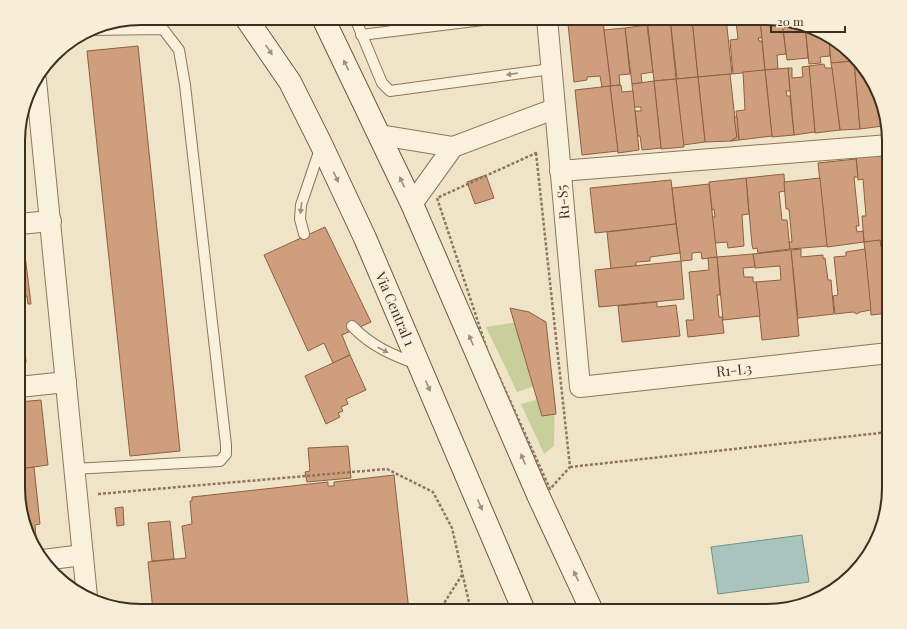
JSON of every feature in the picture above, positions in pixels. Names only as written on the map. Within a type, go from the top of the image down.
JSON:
[{"type":"main road","name":"Via Central 1","points":[[251,25],[290,82],[365,238],[521,604]]},
{"type":"main road","points":[[326,25],[412,204],[538,495],[589,604]]},
{"type":"street","name":"R1-S5","points":[[548,25],[580,387]]},
{"type":"street","points":[[37,90],[51,221],[73,469],[86,590]]},
{"type":"street","points":[[380,135],[453,147],[554,109]]},
{"type":"street","points":[[560,171],[882,146]]},
{"type":"street","points":[[412,204],[453,147]]},
{"type":"street","points":[[25,223],[51,221]]},
{"type":"street","name":"R1-L3","points":[[580,387],[882,354]]},
{"type":"street","points":[[25,386],[66,382]]},
{"type":"street","points":[[49,559],[83,555]]},
{"type":"lane","points":[[357,25],[382,83],[390,91],[551,69]]},
{"type":"lane","points":[[395,25],[395,30]]},
{"type":"lane","points":[[361,35],[438,25]]},
{"type":"lane","points":[[73,469],[220,461],[226,454],[185,85],[179,50],[163,28],[109,29]]},
{"type":"lane","points":[[304,234],[300,219],[301,205],[321,144]]},
{"type":"lane","points":[[352,326],[374,346],[392,355],[419,365]]},
{"type":"path","points":[[570,467],[536,153],[437,198],[488,352],[550,489],[570,467],[882,433]]},
{"type":"path","points":[[76,496],[387,469],[433,492],[452,528],[468,604]]},
{"type":"path","points":[[443,604],[462,575]]},
{"type":"green space","points":[[531,320],[544,383],[517,392],[486,327]]},
{"type":"green space","points":[[555,395],[554,446],[544,454],[521,404]]},
{"type":"water","points":[[802,535],[809,582],[718,594],[711,547]]},
{"type":"building","points":[[568,25],[603,25],[611,86],[602,87],[600,76],[587,77],[587,80],[574,82]]},
{"type":"building","points":[[647,25],[653,72],[641,74],[642,83],[632,84],[625,28]]},
{"type":"building","points":[[648,25],[671,25],[676,79],[654,81]]},
{"type":"building","points":[[671,25],[693,25],[698,77],[677,79]]},
{"type":"building","points":[[693,25],[727,25],[732,74],[698,77]]},
{"type":"building","points":[[736,25],[761,25],[762,38],[758,38],[759,41],[762,41],[765,70],[733,74],[730,40],[738,39]]},
{"type":"building","points":[[761,25],[783,26],[786,54],[777,55],[778,69],[765,70]]},
{"type":"building","points":[[783,26],[806,32],[808,58],[787,60]]},
{"type":"building","points":[[625,28],[630,74],[619,75],[620,85],[611,86],[604,30]]},
{"type":"building","points":[[806,32],[829,44],[830,56],[820,57],[821,63],[809,64]]},
{"type":"building","points":[[830,44],[850,61],[831,63]]},
{"type":"building","points":[[138,46],[180,451],[130,456],[87,51]]},
{"type":"building","points":[[850,61],[854,66],[860,129],[840,130],[831,63]]},
{"type":"building","points":[[824,64],[825,68],[832,68],[840,130],[815,133],[809,66]]},
{"type":"building","points":[[809,66],[815,132],[794,135],[788,68],[792,68],[792,78],[803,77],[802,67]]},
{"type":"building","points":[[854,66],[873,96],[881,126],[860,129]]},
{"type":"building","points":[[788,68],[790,91],[786,91],[787,96],[790,96],[794,135],[772,137],[765,70]]},
{"type":"building","points":[[765,70],[772,136],[739,140],[736,111],[745,110],[743,72]]},
{"type":"building","points":[[730,74],[737,137],[731,141],[705,142],[698,77]]},
{"type":"building","points":[[698,77],[705,142],[683,145],[676,79]]},
{"type":"building","points":[[676,79],[684,147],[661,149],[654,81]]},
{"type":"building","points":[[654,81],[661,148],[642,150],[640,136],[638,136],[635,111],[641,111],[641,107],[634,107],[632,84]]},
{"type":"building","points":[[621,85],[622,92],[633,91],[639,150],[618,153],[610,86]]},
{"type":"building","points":[[610,86],[618,151],[582,155],[575,90]]},
{"type":"building","points":[[734,117],[737,117],[739,140],[731,141],[737,137]]},
{"type":"building","points":[[882,154],[882,241],[864,242],[862,216],[866,216],[863,179],[858,180],[856,156]]},
{"type":"building","points":[[856,159],[858,177],[854,177],[859,226],[856,226],[857,232],[863,231],[864,242],[827,247],[818,163]]},
{"type":"building","points":[[784,174],[785,191],[779,192],[782,220],[787,220],[790,249],[758,253],[757,248],[753,249],[752,245],[746,178]]},
{"type":"building","points":[[486,175],[494,198],[475,204],[467,182]]},
{"type":"building","points":[[746,178],[749,214],[742,215],[744,246],[728,248],[727,242],[715,243],[712,217],[715,217],[714,209],[712,210],[709,182]]},
{"type":"building","points":[[820,178],[827,246],[790,249],[789,242],[792,242],[789,209],[786,209],[784,182]]},
{"type":"building","points":[[671,180],[676,224],[595,233],[590,188]]},
{"type":"building","points":[[709,184],[717,257],[702,259],[701,252],[692,253],[692,260],[681,261],[672,188]]},
{"type":"building","points":[[676,224],[680,253],[650,257],[650,261],[636,262],[636,266],[611,269],[607,232]]},
{"type":"building","points":[[325,227],[371,322],[342,335],[350,355],[333,363],[324,343],[308,351],[264,255]]},
{"type":"building","points":[[880,240],[882,247],[882,314],[871,315],[864,242]]},
{"type":"building","points":[[801,249],[801,257],[823,255],[823,259],[825,258],[828,280],[831,280],[834,314],[798,318],[791,250]]},
{"type":"building","points":[[865,249],[871,310],[857,314],[853,312],[835,314],[833,296],[838,295],[834,257],[846,256],[846,252]]},
{"type":"building","points":[[791,250],[799,336],[762,340],[756,282],[781,280],[780,266],[755,268],[753,254]]},
{"type":"building","points":[[753,254],[755,267],[743,268],[744,277],[753,277],[753,282],[756,282],[760,316],[723,320],[717,257]]},
{"type":"building","points":[[25,255],[31,304],[28,304],[27,296],[25,296]]},
{"type":"building","points":[[717,257],[720,295],[717,295],[719,317],[722,317],[724,333],[688,337],[686,320],[694,320],[689,272],[709,270],[708,258]]},
{"type":"building","points":[[681,261],[684,299],[599,307],[595,270]]},
{"type":"building","points":[[657,302],[657,307],[676,305],[680,336],[622,342],[618,306]]},
{"type":"building","points":[[510,308],[529,312],[546,322],[556,414],[542,416]]},
{"type":"building","points":[[350,355],[366,390],[346,399],[348,404],[341,407],[343,411],[338,413],[340,417],[326,424],[305,376]]},
{"type":"building","points":[[41,400],[48,465],[25,468],[25,401]]},
{"type":"building","points":[[348,446],[351,478],[307,482],[305,472],[310,471],[308,448]]},
{"type":"building","points":[[34,467],[40,524],[35,525],[36,537],[27,511],[25,496],[25,468]]},
{"type":"building","points":[[394,475],[408,604],[152,604],[148,562],[186,558],[182,526],[192,524],[190,501],[192,501],[192,497],[328,482],[328,486],[334,486],[334,482]]},
{"type":"building","points":[[123,507],[124,525],[117,526],[115,508]]},
{"type":"building","points":[[170,521],[174,559],[152,561],[148,523]]}]
